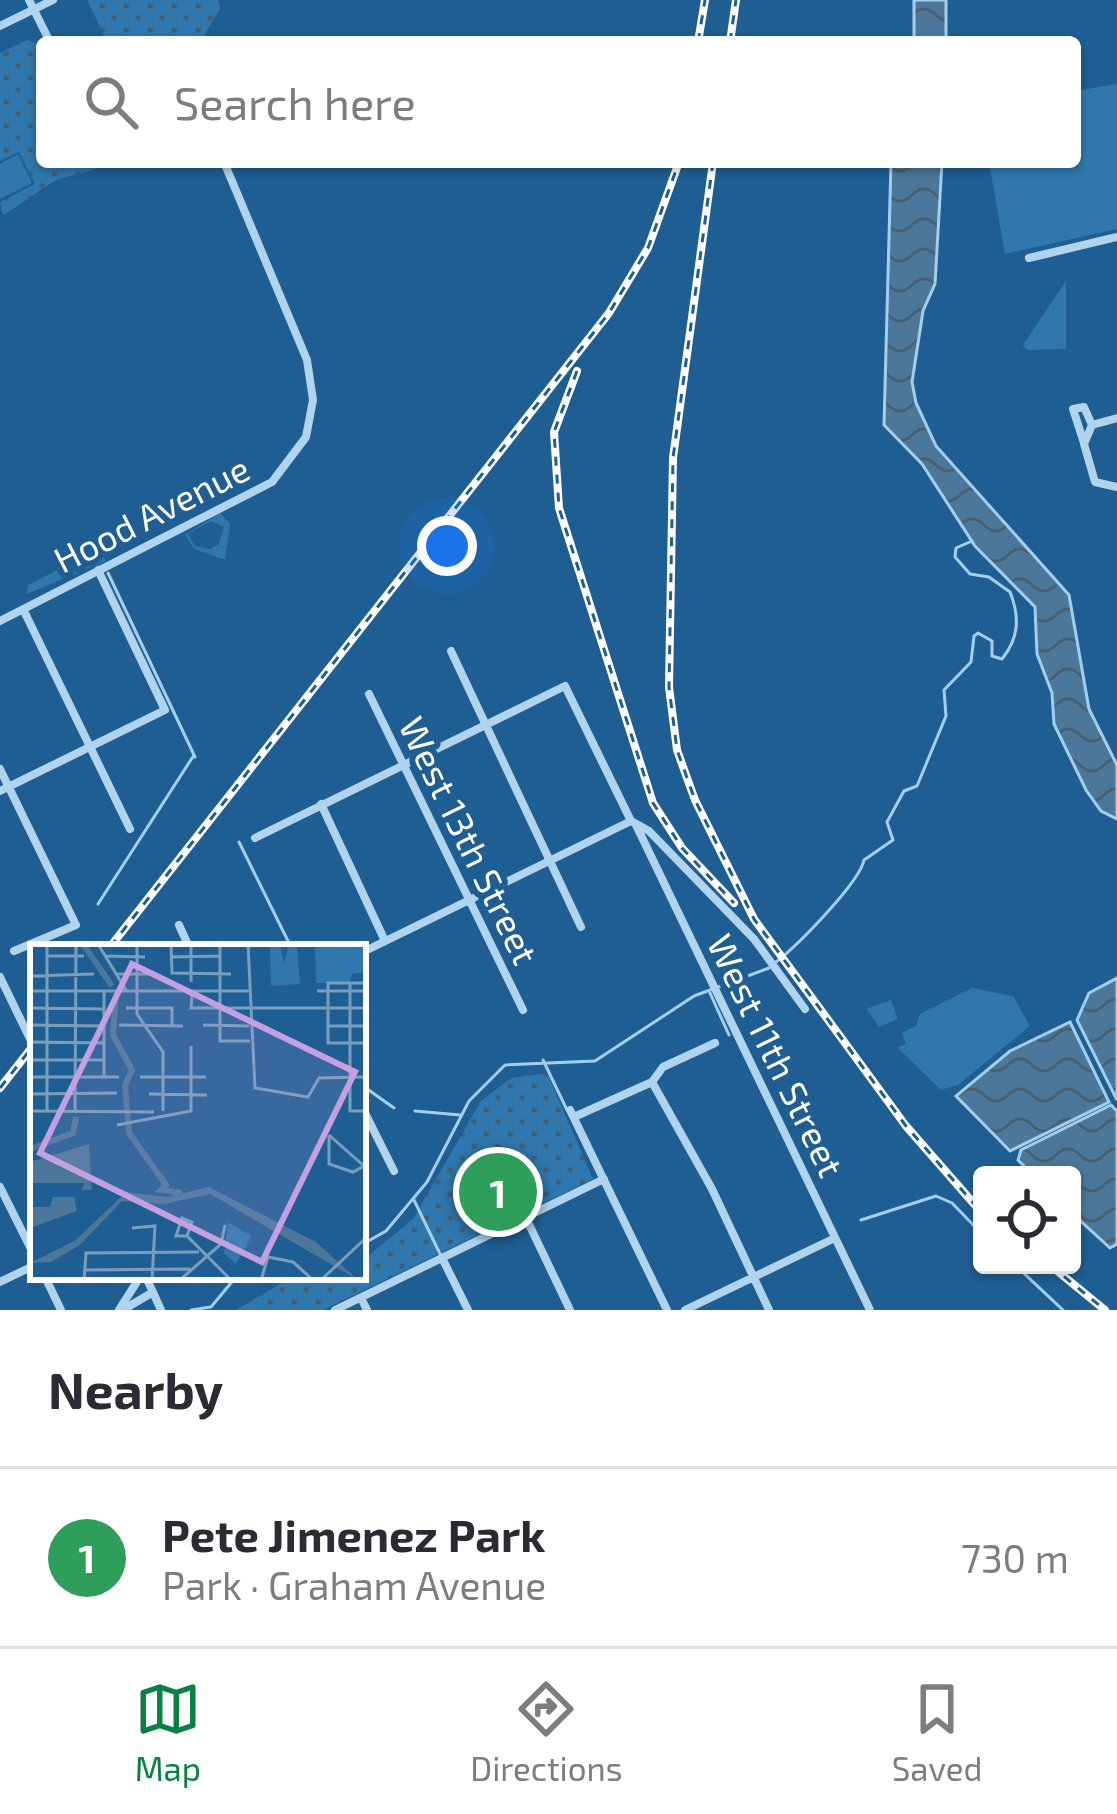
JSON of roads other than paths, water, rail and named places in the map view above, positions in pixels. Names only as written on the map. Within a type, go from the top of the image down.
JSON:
[{"type":"street","points":[[0,26],[32,5],[53,0]]},
{"type":"street","points":[[32,5],[47,36]]},
{"type":"street","name":"Hood Avenue","points":[[0,621],[272,482],[295,458],[314,400],[308,361],[227,168]]},
{"type":"street","points":[[1029,259],[1117,237]]},
{"type":"street","points":[[1084,444],[1092,425],[1084,407],[1072,409],[1095,482],[1117,487]]},
{"type":"street","points":[[1092,425],[1117,418]]},
{"type":"street","points":[[4,789],[165,710],[98,570]]},
{"type":"street","points":[[23,609],[130,829]]},
{"type":"street","points":[[451,651],[581,927]]},
{"type":"street","name":"West 11th Street","points":[[486,724],[565,686],[870,1310]]},
{"type":"street","name":"West 13th Street","points":[[369,694],[523,1010]]},
{"type":"street","points":[[255,838],[486,724]]},
{"type":"street","points":[[0,770],[4,789],[76,926],[31,944]]},
{"type":"street","points":[[322,804],[385,941]]},
{"type":"street","points":[[366,950],[633,823],[649,830],[754,939],[805,1009]]},
{"type":"street","points":[[179,925],[188,944]]},
{"type":"street","points":[[14,951],[30,945]]},
{"type":"street","points":[[0,977],[30,1039]]},
{"type":"street","points":[[667,1310],[572,1113],[652,1082],[663,1067],[716,1042]]},
{"type":"street","points":[[652,1082],[769,1310]]},
{"type":"street","points":[[366,1115],[394,1171]]},
{"type":"street","points":[[335,1310],[604,1179]]},
{"type":"street","points":[[0,1187],[30,1247]]},
{"type":"street","points":[[526,1218],[570,1310]]},
{"type":"street","points":[[686,1310],[835,1238]]},
{"type":"street","points":[[442,1258],[468,1310]]},
{"type":"street","points":[[0,1282],[30,1267]]},
{"type":"street","points":[[46,1280],[61,1310]]},
{"type":"street","points":[[121,1310],[140,1280]]},
{"type":"street","points":[[144,1280],[161,1310]]},
{"type":"street","points":[[121,1310],[153,1292]]},
{"type":"street","points":[[361,1298],[367,1310]]},
{"type":"water","points":[[914,0],[946,0],[946,36],[914,36]]},
{"type":"water","points":[[891,168],[942,168],[935,284],[923,311],[912,382],[916,403],[936,446],[1069,595],[1089,709],[1117,765],[1117,819],[1101,811],[1086,790],[1054,724],[1052,693],[1037,654],[1035,607],[975,546],[922,464],[884,425]]},
{"type":"water","points":[[1117,978],[1117,1100],[1077,1020],[1089,993]]},
{"type":"water","points":[[1070,1022],[1109,1102],[1010,1151],[956,1096],[1010,1051]]},
{"type":"water","points":[[1111,1105],[1117,1111],[1117,1244],[1110,1248],[1081,1221],[1081,1166],[1024,1166],[1018,1160],[1021,1150]]},
{"type":"waterway","points":[[776,962],[840,898],[864,860],[893,840],[887,822],[904,791],[917,786],[946,716],[944,690],[971,662],[974,636],[978,633],[992,641],[992,656],[1002,659],[1012,643],[1016,619],[1010,592],[989,577],[970,574],[955,557],[956,548],[972,541]]},
{"type":"waterway","points":[[108,573],[195,757]]},
{"type":"waterway","points":[[98,904],[194,755]]},
{"type":"waterway","points":[[239,842],[290,944]]},
{"type":"waterway","points":[[366,1242],[386,1231],[427,1182],[469,1101],[505,1065],[595,1061],[694,996],[769,968]]},
{"type":"waterway","points":[[710,993],[729,1035]]},
{"type":"waterway","points":[[543,1060],[567,1110]]},
{"type":"waterway","points":[[366,1088],[394,1108]]},
{"type":"waterway","points":[[415,1111],[460,1115]]},
{"type":"waterway","points":[[861,1220],[936,1196],[952,1203],[973,1225]]},
{"type":"waterway","points":[[414,1200],[441,1256]]},
{"type":"waterway","points":[[1025,1274],[1063,1310]]},
{"type":"waterway","points":[[191,1310],[211,1307],[234,1280]]},
{"type":"railway","points":[[699,36],[705,0]]},
{"type":"railway","points":[[731,36],[736,0]]},
{"type":"railway","points":[[112,944],[609,313],[648,248],[677,168]]},
{"type":"railway","points":[[712,168],[673,458],[669,687],[677,750],[695,800],[754,919],[906,1126],[973,1203]]},
{"type":"railway","points":[[577,371],[554,432],[559,508],[653,803],[682,848],[734,903]]},
{"type":"railway","points":[[0,1088],[30,1050]]},
{"type":"railway","points":[[1061,1274],[1105,1310]]},
{"type":"place","name":"Pete Jimenez Park","points":[[498,1192]]}]
